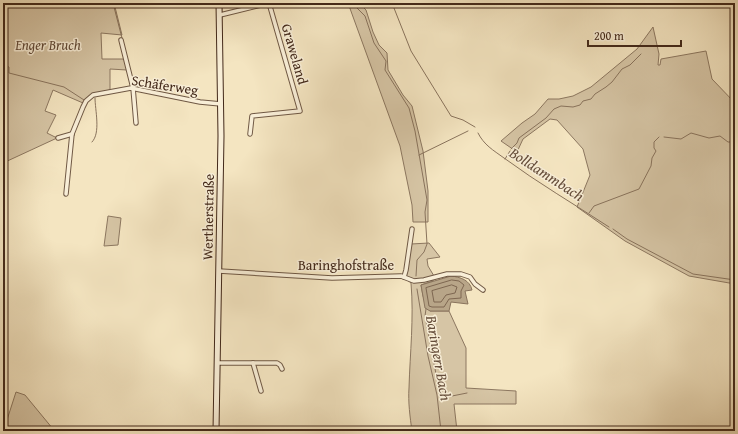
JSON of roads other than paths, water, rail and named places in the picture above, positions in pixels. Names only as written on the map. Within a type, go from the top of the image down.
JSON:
[{"type":"main road","name":"Wertherstraße","points":[[216,431],[221,104],[219,3]]},
{"type":"street","points":[[220,16],[269,3]]},
{"type":"street","name":"Graweland","points":[[250,134],[252,116],[300,111],[269,3]]},
{"type":"street","points":[[121,40],[133,88],[136,123]]},
{"type":"street","name":"Schäferweg","points":[[72,134],[83,107],[93,95],[133,88],[205,103],[221,104]]},
{"type":"street","points":[[58,138],[72,134],[66,194]]},
{"type":"street","points":[[404,277],[412,229]]},
{"type":"street","name":"Baringhofstraße","points":[[219,271],[332,278],[404,277],[414,281],[453,273],[470,277],[474,284],[483,290]]},
{"type":"street","points":[[217,362],[253,364],[277,363],[282,369]]},
{"type":"street","points":[[253,364],[261,391]]},
{"type":"water","points":[[451,276],[467,281],[471,287],[472,290],[465,291],[468,304],[451,302],[449,311],[430,311],[425,308],[421,285]]},
{"type":"waterway","points":[[113,3],[122,38]]},
{"type":"waterway","points":[[355,3],[356,7],[365,16],[374,43],[386,61],[385,70],[409,108],[415,131],[427,200],[425,212],[427,244],[424,252],[417,260],[416,276]]},
{"type":"waterway","name":"Bolldammbach","points":[[392,3],[411,51],[451,116],[463,120],[475,127]]},
{"type":"waterway","points":[[511,149],[517,143],[519,138],[546,118],[554,109],[561,106],[573,107],[580,105],[583,101],[591,99],[595,94],[612,82],[622,69],[630,65],[641,54]]},
{"type":"waterway","points":[[3,65],[9,67],[9,73],[64,87],[84,100]]},
{"type":"waterway","points":[[92,142],[95,138],[97,127],[95,98]]},
{"type":"waterway","name":"Bolldammbach","points":[[419,155],[468,131]]},
{"type":"waterway","name":"Bolldammbach","points":[[478,133],[486,144],[496,152],[609,227]]},
{"type":"waterway","points":[[664,137],[681,139],[691,133],[709,138],[720,136],[728,142],[735,142]]},
{"type":"waterway","points":[[589,213],[594,206],[639,189],[651,166],[652,158],[656,151],[654,148],[654,142],[659,137]]},
{"type":"waterway","points":[[505,159],[510,151]]},
{"type":"waterway","name":"Bolldammbach","points":[[613,229],[627,239],[693,274],[735,280]]},
{"type":"waterway","name":"Baringerr Bach","points":[[417,289],[428,356],[437,395],[441,431]]},
{"type":"waterway","points":[[426,309],[425,316],[440,395],[442,398],[467,393]]},
{"type":"waterway","points":[[5,427],[11,431]]},
{"type":"park label","name":"Enger Bruch","points":[[48,45]]}]
